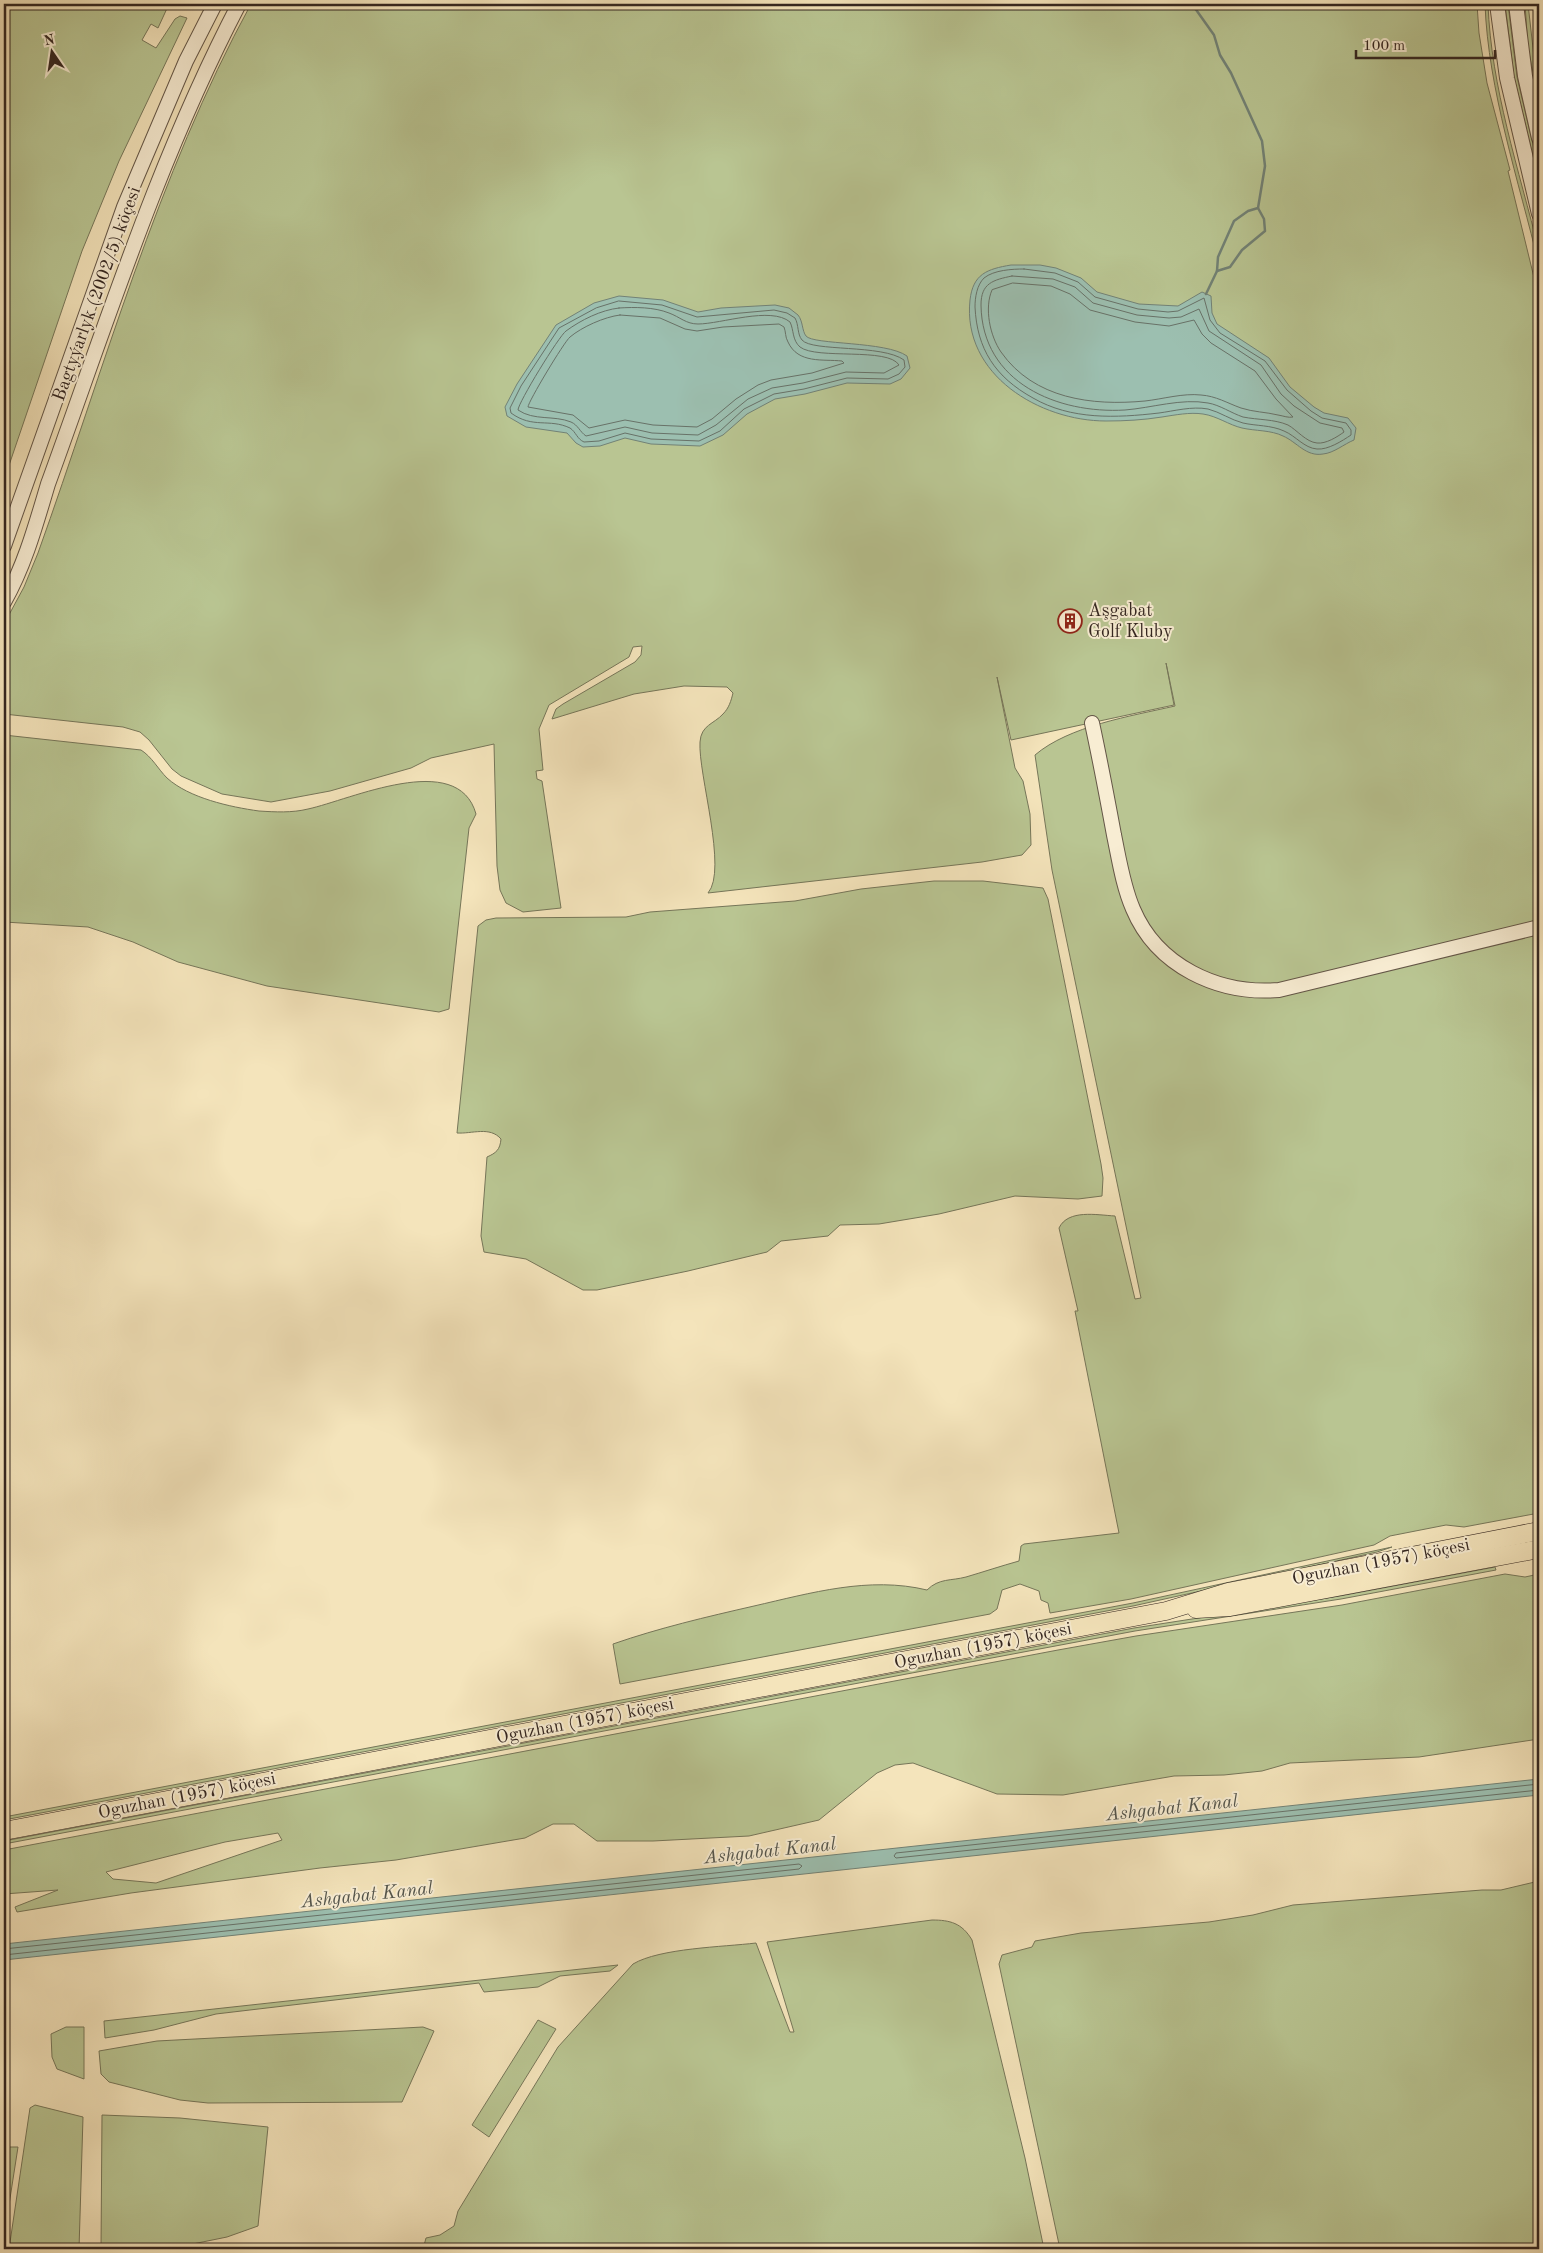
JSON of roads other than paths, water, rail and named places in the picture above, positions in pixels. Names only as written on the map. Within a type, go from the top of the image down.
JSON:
[{"type":"main road","name":"Oguzhan (1957) köçesi","points":[[4,1831],[1166,1611],[1228,1592],[1539,1531]]},
{"type":"main road","name":"Oguzhan (1957) köçesi","points":[[1166,1611],[1230,1607],[1539,1549]]},
{"type":"street","name":"Bagtyýarlyk (2002/5) köçesi","points":[[4,546],[124,207],[186,61],[215,4]]},
{"type":"street","name":"Bagtyýarlyk (2002/5) köçesi","points":[[4,602],[16,578],[34,532],[48,484],[158,179],[188,107],[239,4]]},
{"type":"street","points":[[1497,4],[1508,86],[1539,214]]},
{"type":"street","points":[[1516,4],[1525,76],[1539,138]]},
{"type":"street","points":[[1092,723],[1117,849],[1133,909],[1156,944],[1173,961],[1202,978],[1242,990],[1285,989],[1539,927]]},
{"type":"water","points":[[1011,265],[1040,265],[1056,268],[1081,278],[1097,292],[1139,304],[1178,306],[1202,292],[1211,296],[1212,313],[1217,324],[1269,358],[1290,387],[1314,407],[1324,413],[1348,418],[1356,428],[1354,440],[1331,452],[1317,454],[1307,451],[1278,434],[1242,428],[1198,413],[1141,420],[1106,421],[1081,419],[1056,413],[1032,402],[1010,389],[992,371],[979,351],[971,327],[970,300],[974,284],[988,271]]},
{"type":"water","points":[[619,296],[663,300],[698,312],[721,308],[775,305],[789,308],[798,315],[806,336],[811,339],[868,345],[897,351],[907,356],[910,368],[901,379],[890,384],[847,383],[805,394],[775,399],[747,414],[723,435],[700,446],[651,444],[625,438],[600,446],[583,447],[576,443],[567,433],[526,427],[507,416],[505,407],[517,384],[556,325],[594,303]]},
{"type":"water","points":[[1539,1779],[1539,1795],[4,1960],[4,1944]]},
{"type":"waterway","points":[[1192,4],[1214,35],[1220,55],[1231,73],[1262,141],[1265,166],[1258,208],[1248,211],[1234,221],[1218,257],[1217,271],[1206,294]]},
{"type":"waterway","points":[[1217,271],[1230,267],[1242,250],[1265,231],[1264,219],[1258,208]]},
{"type":"place","name":"Aşgabat Golf Kluby","points":[[1070,621]]},
{"type":"water label","name":"Ashgabat Kanal","points":[[1172,1809]]},
{"type":"water label","name":"Ashgabat Kanal","points":[[770,1852]]},
{"type":"water label","name":"Ashgabat Kanal","points":[[367,1896]]}]
